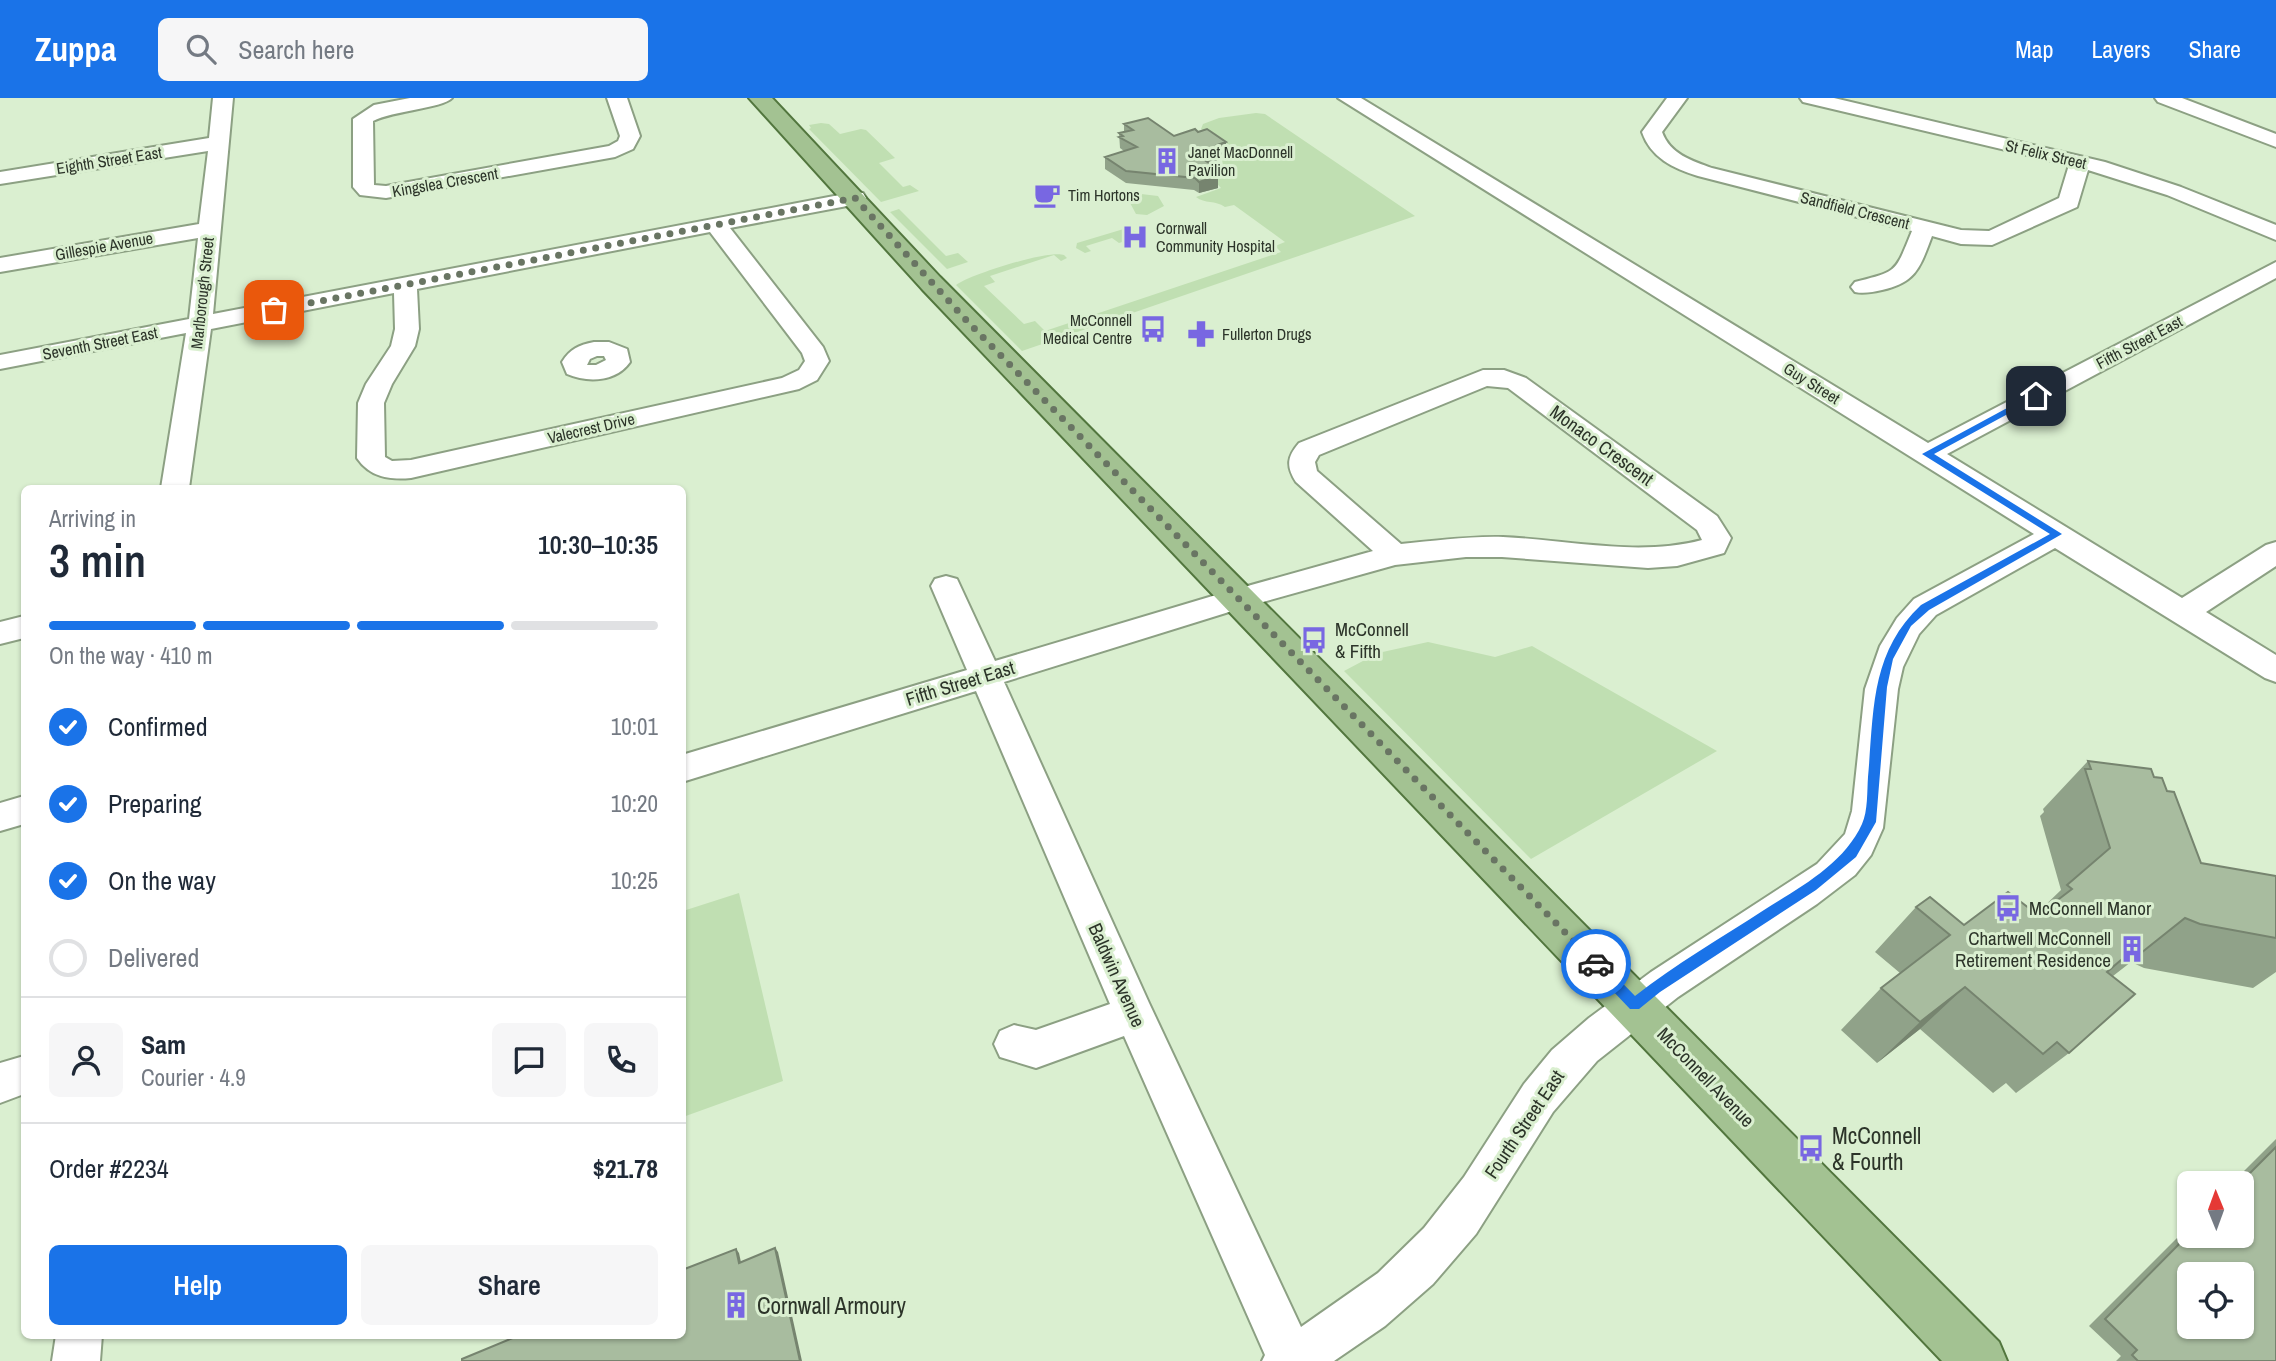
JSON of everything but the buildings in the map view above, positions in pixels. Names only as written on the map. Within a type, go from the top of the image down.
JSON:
[{"type":"main road","name":"McConnell Avenue","points":[[760,98],[931,283],[1980,1361]]},
{"type":"street","name":"Marlborough Street","points":[[175,485],[200,324],[223,98]]},
{"type":"street","name":"Kingslea Crescent","points":[[442,98],[381,108],[363,119],[364,187],[368,191],[386,192],[615,151],[626,145],[630,136],[617,98]]},
{"type":"street","name":"Sandfield Crescent","points":[[1677,98],[1652,132],[1654,142],[1677,161],[1705,172],[1969,239],[1992,238],[2069,202],[2080,162]]},
{"type":"street","points":[[2165,98],[2276,141]]},
{"type":"street","name":"Guy Street","points":[[1352,99],[2276,670]]},
{"type":"street","name":"St Felix Street","points":[[1816,99],[2080,162],[2174,191],[2276,233]]},
{"type":"street","name":"Eighth Street East","points":[[0,178],[218,143]]},
{"type":"street","name":"Seventh Street East","points":[[0,362],[855,198]]},
{"type":"street","name":"Valecrest Drive","points":[[405,285],[405,338],[371,403],[371,458],[376,465],[394,471],[411,470],[790,384],[813,370],[817,362],[814,352],[716,225]]},
{"type":"street","points":[[1863,288],[1894,282],[1904,275],[1924,228]]},
{"type":"street","name":"Gillespie Avenue","points":[[0,265],[209,229]]},
{"type":"street","name":"Fifth Street East","points":[[1927,454],[2276,269]]},
{"type":"street","points":[[607,370],[612,423]]},
{"type":"street","name":"Monaco Crescent","points":[[1237,599],[1395,555],[1466,547],[1502,547],[1630,557],[1665,557],[1714,546],[1717,538],[1707,523],[1517,383],[1494,377],[1483,378],[1321,443],[1303,455],[1302,468],[1306,476],[1395,555]]},
{"type":"street","name":"Fourth Street East","points":[[1290,1360],[1371,1309],[1416,1270],[1461,1219],[1547,1083],[1583,1048],[1635,1005],[1824,877],[1852,853],[1870,822],[1882,687],[1888,659],[1898,638],[1925,607],[2057,534]]},
{"type":"street","points":[[2183,612],[2276,552]]},
{"type":"street","name":"Baldwin Avenue","points":[[946,586],[1133,1014],[1290,1360]]},
{"type":"street","name":"Fifth Street East","points":[[686,768],[1237,599]]},
{"type":"street","points":[[0,633],[21,628]]},
{"type":"street","points":[[0,817],[21,811]]},
{"type":"street","points":[[1014,1044],[1035,1049],[1133,1014]]},
{"type":"street","points":[[0,1083],[21,1076]]},
{"type":"street","points":[[76,1361],[79,1339]]},
{"type":"green space","points":[[1265,114],[1415,216],[1022,351],[956,285],[1010,264],[1042,256],[1055,254],[1064,255],[1067,258],[1061,261],[1054,255],[990,276],[995,282],[984,286],[1024,324],[1035,321],[1045,331],[1281,252],[1275,246],[1285,242],[1234,205],[1225,207],[1196,197],[1221,188],[1206,172],[1220,167],[1229,145],[1201,129],[1203,124],[1219,118]]},
{"type":"green space","points":[[829,124],[840,134],[866,130],[895,158],[879,163],[903,187],[910,185],[919,191],[881,202],[809,129],[809,125]]},
{"type":"green space","points":[[1141,194],[1158,196],[1164,206],[1147,215],[1136,214],[1129,201]]},
{"type":"green space","points":[[899,209],[946,256],[958,253],[968,262],[947,269],[890,212]]},
{"type":"green space","points":[[1127,228],[1144,235],[1119,243],[1112,238],[1086,246],[1091,251],[1085,253],[1076,248],[1077,243]]},
{"type":"green space","points":[[1428,642],[1495,657],[1532,646],[1717,751],[1531,859],[1344,671],[1378,653]]},
{"type":"green space","points":[[739,893],[783,1081],[686,1116],[686,910]]},
{"type":"way so far","points":[[274,310],[855,198],[968,322],[1596,964]]},
{"type":"place","name":"Janet MacDonnell Pavilion","points":[[1167,161]]},
{"type":"place","name":"Tim Hortons","points":[[1047,195]]},
{"type":"place","name":"Cornwall Community Hospital","points":[[1135,237]]},
{"type":"place","name":"McConnell Medical Centre","points":[[1153,329]]},
{"type":"place","name":"Fullerton Drugs","points":[[1201,334]]},
{"type":"place","name":"McConnell & Fifth","points":[[1314,640]]},
{"type":"place","name":"McConnell Manor","points":[[2008,908]]},
{"type":"place","name":"Chartwell McConnell Retirement Residence","points":[[2132,949]]},
{"type":"place","name":"McConnell & Fourth","points":[[1811,1148]]},
{"type":"place","name":"Cornwall Armoury","points":[[736,1305]]},
{"type":"route","points":[[1596,964],[1635,1005],[1656,988],[1824,877],[1852,853],[1870,822],[1882,687],[1888,659],[1898,638],[1925,607],[2057,534],[1927,454],[2036,396]]}]
